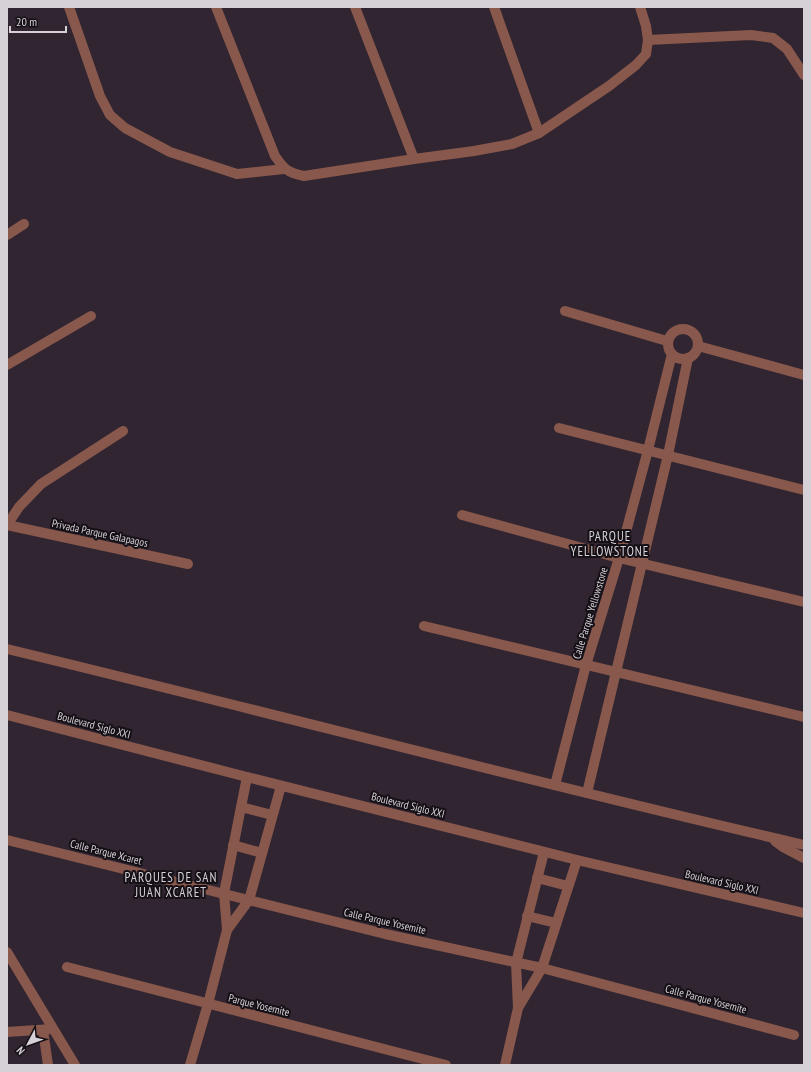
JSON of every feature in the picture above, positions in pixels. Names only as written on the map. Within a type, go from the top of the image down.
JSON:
[{"type":"street","points":[[69,7],[100,96],[110,115],[125,128],[170,152],[237,174],[284,169]]},
{"type":"street","points":[[216,7],[275,156],[284,169],[293,174],[304,176],[474,151],[512,144],[539,133],[608,86],[636,65],[646,54],[648,40],[646,26],[640,7]]},
{"type":"street","points":[[355,7],[414,159]]},
{"type":"street","points":[[494,7],[539,133]]},
{"type":"street","points":[[648,40],[751,36],[773,38],[787,49],[804,75]]},
{"type":"street","points":[[7,235],[24,224]]},
{"type":"street","points":[[565,311],[667,341]]},
{"type":"street","points":[[7,365],[91,316]]},
{"type":"street","points":[[679,328],[685,328],[695,334],[698,346],[693,356],[682,359],[676,358],[669,351],[667,341],[669,335],[674,331],[679,328]]},
{"type":"street","points":[[698,346],[804,375]]},
{"type":"street","name":"Calle Parque Yellowstone","points":[[555,786],[586,665],[619,558],[672,354]]},
{"type":"street","points":[[588,793],[615,672],[668,455],[688,358]]},
{"type":"street","points":[[559,428],[804,490]]},
{"type":"street","name":"Privada Parque Galapagos","points":[[123,431],[41,484],[19,507],[7,525],[188,564]]},
{"type":"street","points":[[462,515],[619,558],[804,602]]},
{"type":"street","points":[[424,626],[804,717]]},
{"type":"street","points":[[7,649],[555,786],[804,845]]},
{"type":"street","name":"Boulevard Siglo XXI","points":[[7,715],[544,852],[804,913]]},
{"type":"street","points":[[190,1065],[208,1004],[227,930],[224,893],[247,777]]},
{"type":"street","points":[[227,930],[249,900],[281,786]]},
{"type":"street","points":[[241,807],[272,815]]},
{"type":"street","points":[[772,838],[783,848],[804,858]]},
{"type":"street","name":"Calle Parque Xcaret","points":[[7,840],[224,893]]},
{"type":"street","points":[[234,844],[262,853]]},
{"type":"street","points":[[505,1065],[518,1008],[516,963],[544,852]]},
{"type":"street","points":[[518,1008],[542,968],[577,860]]},
{"type":"street","points":[[537,878],[568,886]]},
{"type":"street","name":"Calle Parque Yosemite","points":[[224,893],[385,934],[542,968],[794,1034]]},
{"type":"street","points":[[787,909],[804,905]]},
{"type":"street","points":[[527,916],[556,923]]},
{"type":"street","points":[[7,952],[48,1029],[75,1065]]},
{"type":"street","name":"Parque Yosemite","points":[[67,967],[446,1065]]},
{"type":"street","points":[[7,1032],[48,1029]]},
{"type":"street","points":[[48,1029],[48,1065]]},
{"type":"district","name":"PARQUE YELLOWSTONE","points":[[610,544]]},
{"type":"district","name":"PARQUES DE SAN JUAN XCARET","points":[[171,884]]}]
